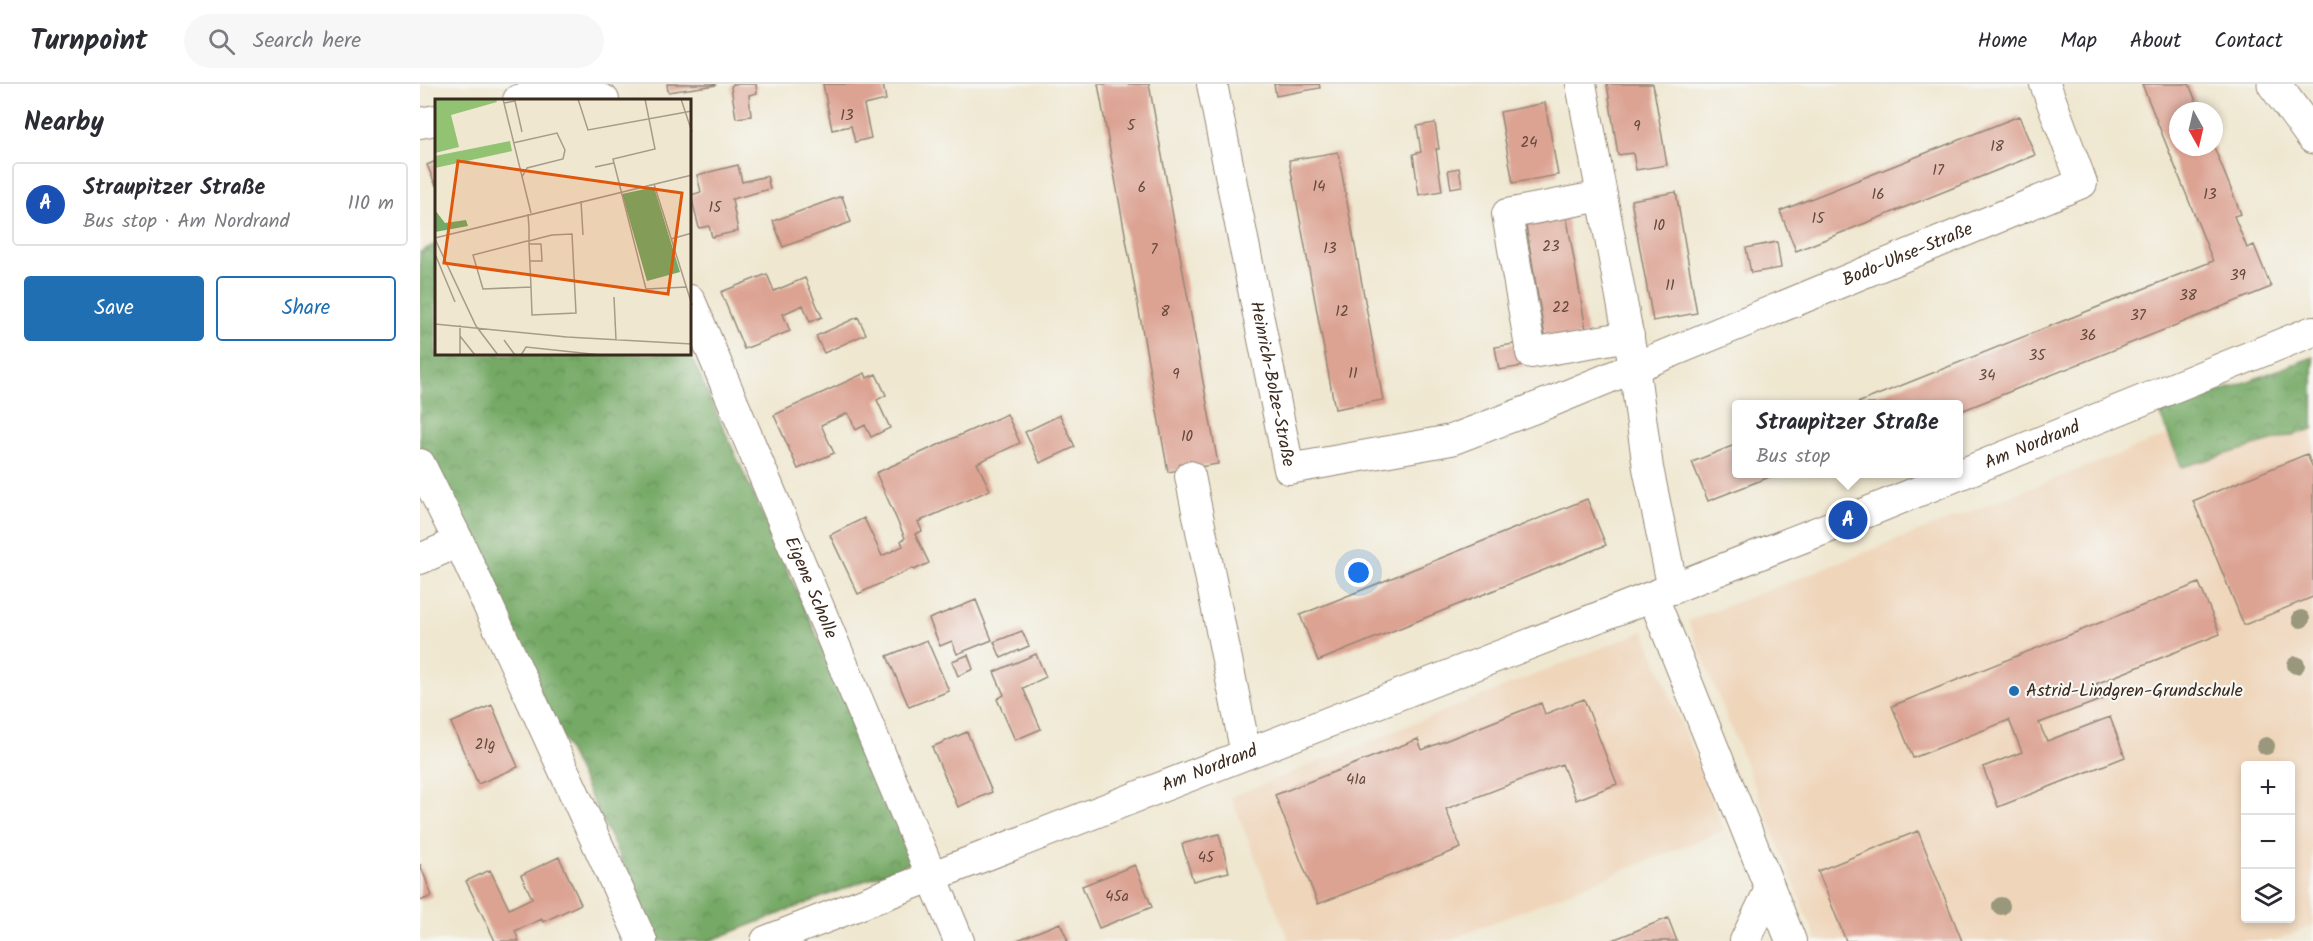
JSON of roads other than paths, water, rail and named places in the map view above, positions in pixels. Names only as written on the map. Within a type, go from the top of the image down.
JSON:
[{"type":"main road","points":[[2274,84],[2313,137]]},
{"type":"street","name":"Heinrich-Bolze-Straße","points":[[1212,84],[1289,469],[1451,440],[1548,403],[1634,366]]},
{"type":"street","points":[[1581,84],[1634,366],[1663,593],[1791,941]]},
{"type":"street","name":"Bodo-Uhse-Straße","points":[[1634,366],[2082,183],[2045,84]]},
{"type":"street","points":[[522,99],[556,91],[587,93],[602,99]]},
{"type":"street","points":[[420,123],[435,120]]},
{"type":"street","points":[[1602,196],[1507,214],[1531,353],[1629,336]]},
{"type":"street","name":"Eigene Scholle","points":[[692,305],[959,941]]},
{"type":"street","name":"Am Nordrand","points":[[1963,473],[2313,331]]},
{"type":"street","points":[[420,464],[459,542],[642,941]]},
{"type":"street","points":[[1190,476],[1246,754]]},
{"type":"street","name":"Am Nordrand","points":[[766,941],[1663,593],[1951,478]]},
{"type":"street","points":[[420,560],[459,542]]},
{"type":"street","points":[[1745,941],[1770,889]]},
{"type":"place","name":"Straupitzer Straße","points":[[1848,520]]},
{"type":"place","name":"Astrid-Lindgren-Grundschule","points":[[2014,691]]}]
